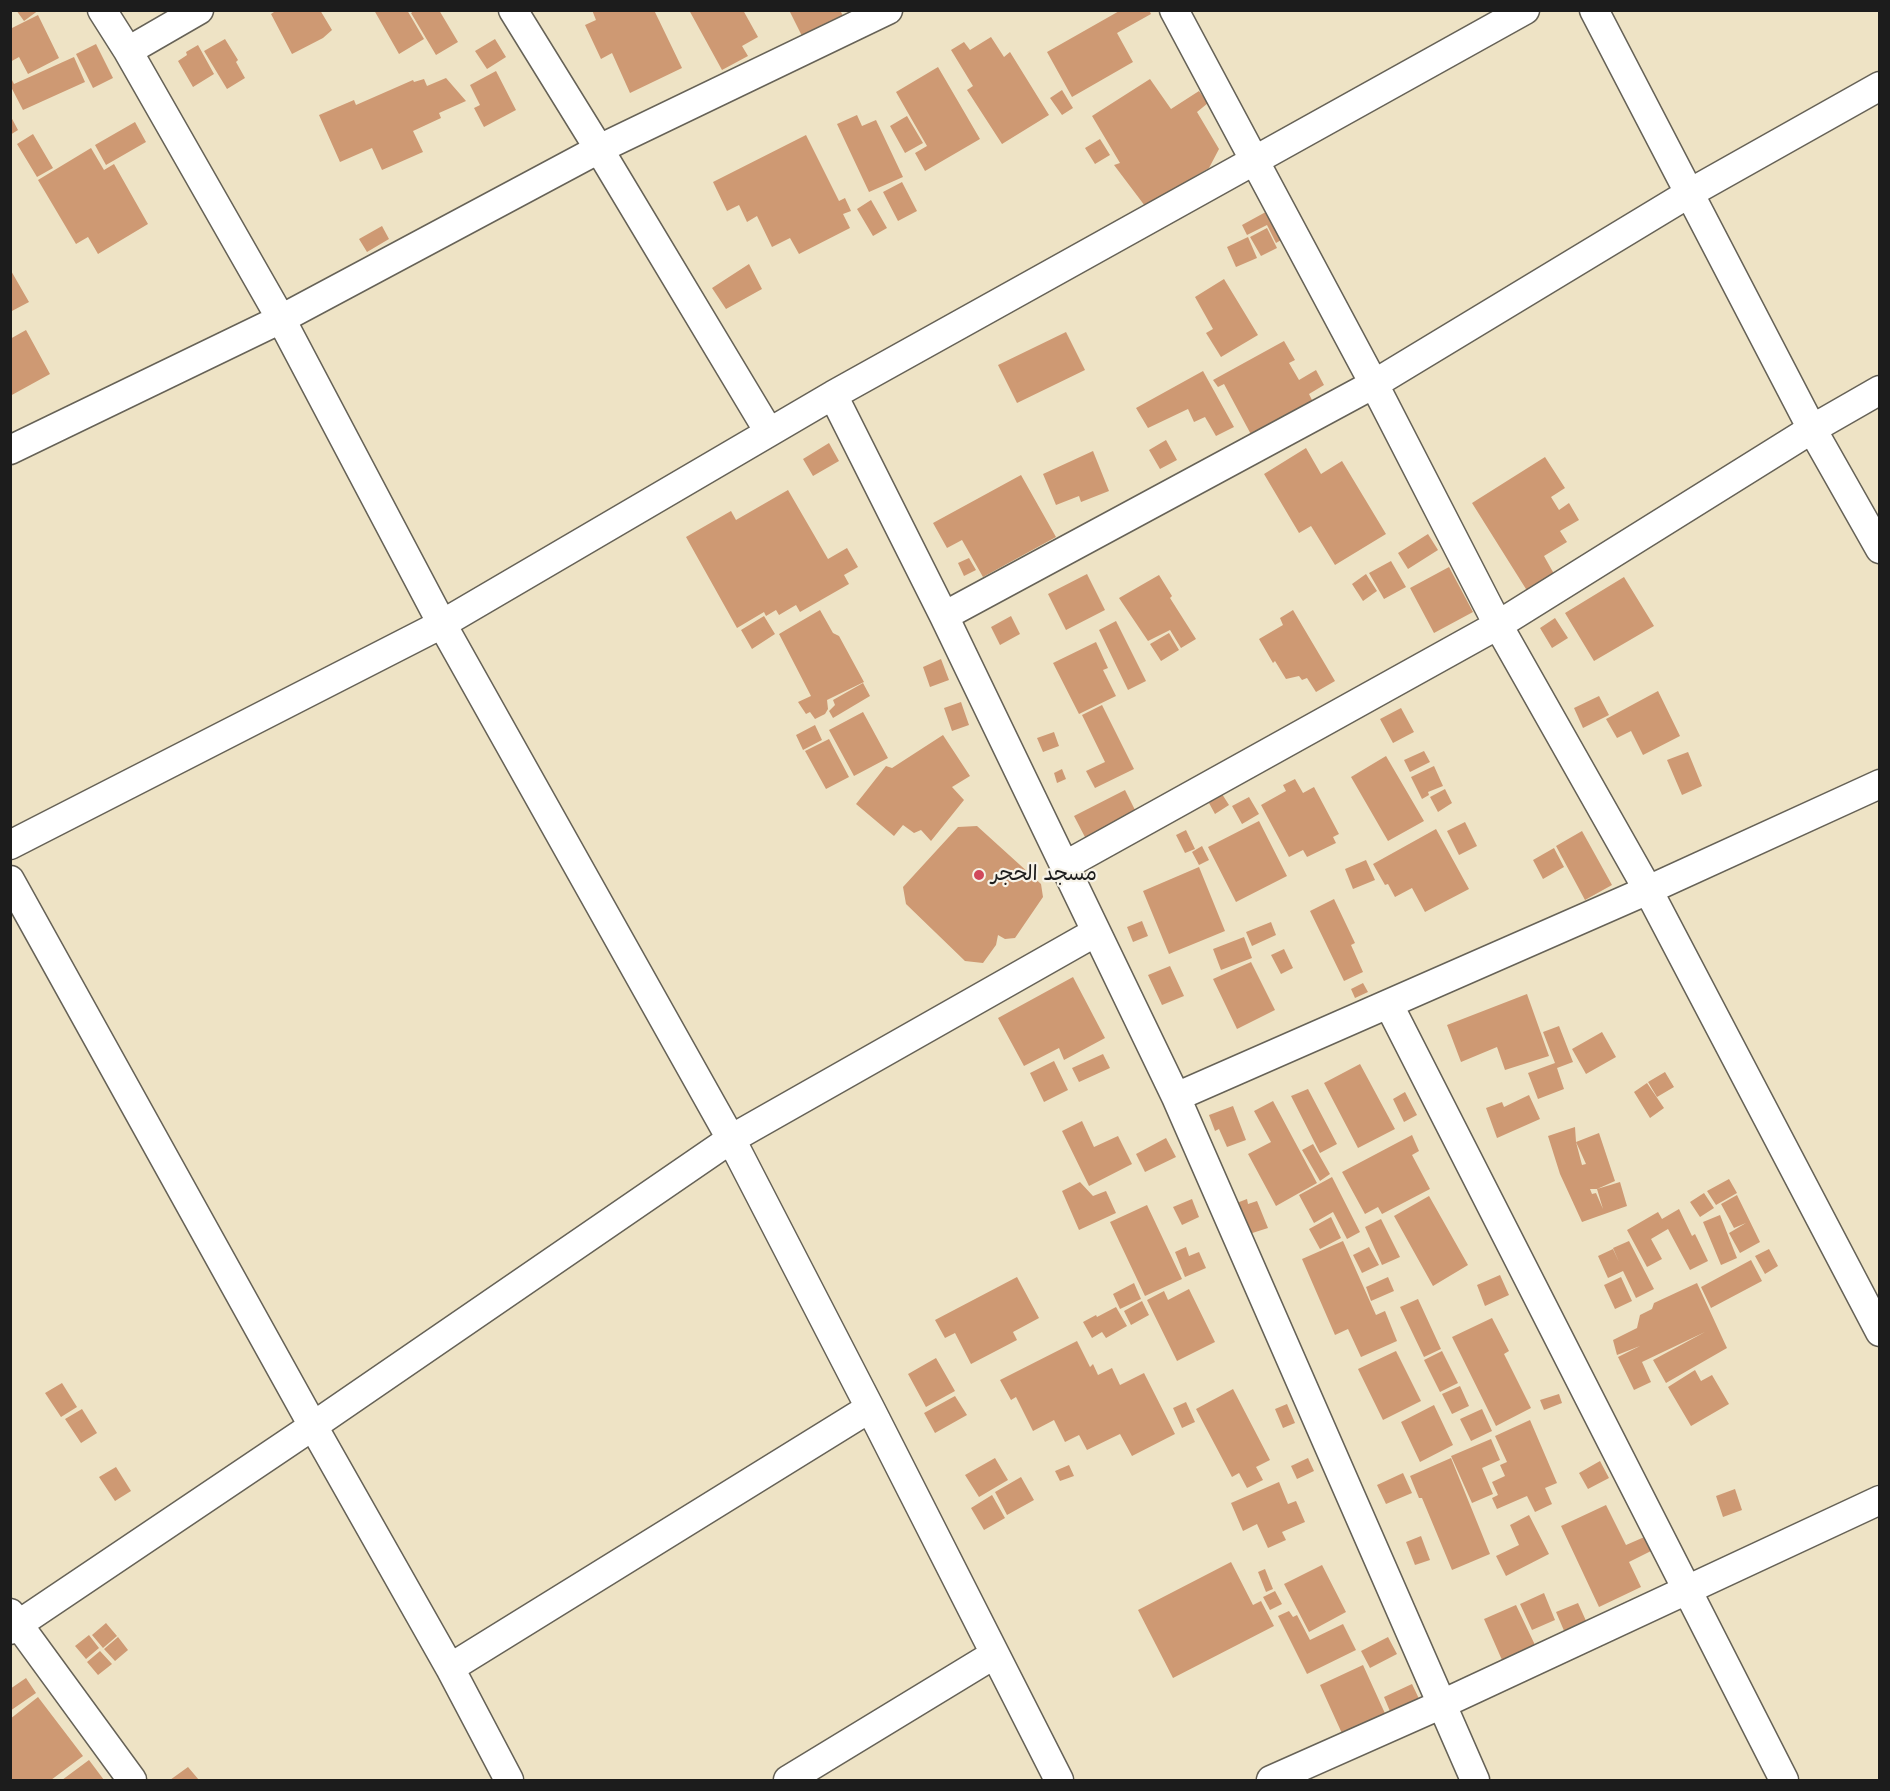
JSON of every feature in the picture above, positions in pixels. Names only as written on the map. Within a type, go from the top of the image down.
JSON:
[{"type":"street","points":[[102,10],[128,51],[281,319],[442,624],[731,1139],[1059,1780]]},
{"type":"street","points":[[128,51],[199,10]]},
{"type":"street","points":[[513,10],[769,432]]},
{"type":"street","points":[[10,450],[281,319],[598,149],[888,10]]},
{"type":"street","points":[[1174,10],[1374,384],[1498,625],[1648,890],[1880,1332]]},
{"type":"street","points":[[10,845],[442,624],[833,395],[1525,10]]},
{"type":"street","points":[[1594,10],[1812,429],[1880,549]]},
{"type":"street","points":[[944,616],[1374,384],[1688,194],[1880,86]]},
{"type":"street","points":[[1064,866],[1498,625],[1812,429],[1880,390]]},
{"type":"street","points":[[833,395],[944,616],[1176,1097],[1440,1705],[1475,1780]]},
{"type":"street","points":[[1176,1097],[1648,890],[1880,784]]},
{"type":"street","points":[[10,880],[450,1668],[509,1780]]},
{"type":"street","points":[[132,1780],[13,1623],[313,1426],[731,1139],[1096,932]]},
{"type":"street","points":[[1389,1005],[1784,1780]]},
{"type":"street","points":[[450,1668],[870,1408]]},
{"type":"street","points":[[1271,1780],[1440,1705],[1880,1500]]},
{"type":"street","points":[[788,1780],[995,1654]]},
{"type":"building","points":[[16,10],[39,10],[24,21]]},
{"type":"building","points":[[277,10],[320,10],[332,30],[323,38],[292,54],[271,14]]},
{"type":"building","points":[[374,10],[407,10],[424,39],[399,54]]},
{"type":"building","points":[[415,10],[439,10],[458,42],[436,55],[411,13]]},
{"type":"building","points":[[592,10],[654,10],[682,68],[630,93],[612,53],[601,59],[585,25],[596,20]]},
{"type":"building","points":[[689,10],[743,10],[758,37],[742,46],[748,56],[722,70]]},
{"type":"building","points":[[789,10],[840,10],[843,16],[802,36]]},
{"type":"building","points":[[1121,10],[1149,10],[1151,14],[1117,33],[1133,62],[1072,97],[1047,52]]},
{"type":"building","points":[[38,15],[59,58],[28,74],[19,57],[10,62],[10,29]]},
{"type":"building","points":[[991,37],[1004,57],[1010,52],[1049,115],[1002,144],[967,90],[973,86],[951,50],[964,42],[970,50]]},
{"type":"building","points":[[225,39],[238,60],[236,62],[245,78],[227,89],[204,51]]},
{"type":"building","points":[[495,39],[506,57],[487,69],[475,51]]},
{"type":"building","points":[[96,44],[113,78],[93,88],[76,54]]},
{"type":"building","points":[[198,45],[214,74],[193,87],[178,61],[187,55],[186,52]]},
{"type":"building","points":[[74,57],[85,82],[23,110],[10,85],[10,76],[14,84]]},
{"type":"building","points":[[938,67],[980,139],[925,171],[915,153],[927,146],[896,92]]},
{"type":"building","points":[[496,71],[516,110],[484,127],[474,108],[480,105],[470,85]]},
{"type":"building","points":[[446,78],[466,101],[439,113],[441,118],[413,131],[423,152],[382,170],[372,148],[340,162],[319,115],[354,100],[356,105],[413,80],[414,82],[424,79],[427,86]]},
{"type":"building","points":[[1150,79],[1171,109],[1199,91],[1208,103],[1197,112],[1219,149],[1209,168],[1145,206],[1114,165],[1120,163],[1092,116]]},
{"type":"building","points":[[1062,90],[1073,108],[1062,115],[1050,98]]},
{"type":"building","points":[[10,115],[18,130],[10,135]]},
{"type":"building","points":[[857,115],[862,126],[876,120],[903,177],[869,192],[837,124]]},
{"type":"building","points":[[907,116],[923,143],[905,153],[890,126]]},
{"type":"building","points":[[135,122],[146,142],[106,165],[95,145]]},
{"type":"building","points":[[33,134],[53,168],[37,177],[17,144]]},
{"type":"building","points":[[806,135],[839,201],[845,198],[851,211],[843,214],[850,228],[799,254],[790,238],[772,247],[757,216],[747,222],[739,205],[727,211],[713,182]]},
{"type":"building","points":[[1100,139],[1110,155],[1095,164],[1085,148]]},
{"type":"building","points":[[91,148],[104,170],[114,164],[148,224],[98,254],[88,237],[76,244],[38,180]]},
{"type":"building","points":[[902,182],[917,211],[898,221],[883,192]]},
{"type":"building","points":[[871,200],[887,228],[873,236],[857,209]]},
{"type":"building","points":[[1273,208],[1288,236],[1276,243],[1267,225],[1247,235],[1242,225]]},
{"type":"building","points":[[382,226],[389,239],[367,252],[359,239]]},
{"type":"building","points":[[1267,228],[1277,248],[1261,256],[1250,237]]},
{"type":"building","points":[[1248,237],[1257,258],[1236,267],[1227,247]]},
{"type":"building","points":[[749,264],[762,289],[726,309],[712,288]]},
{"type":"building","points":[[10,269],[29,302],[10,312]]},
{"type":"building","points":[[1224,279],[1258,335],[1221,357],[1206,333],[1213,329],[1195,297]]},
{"type":"building","points":[[26,330],[50,374],[10,396],[10,339]]},
{"type":"building","points":[[1066,332],[1085,370],[1017,403],[998,365]]},
{"type":"building","points":[[1284,341],[1295,360],[1289,363],[1299,380],[1316,370],[1324,385],[1309,394],[1315,406],[1254,440],[1224,384],[1218,387],[1213,380]]},
{"type":"building","points":[[1203,371],[1234,427],[1216,436],[1205,417],[1194,422],[1188,409],[1148,428],[1136,408]]},
{"type":"building","points":[[1166,440],[1177,460],[1160,469],[1149,450]]},
{"type":"building","points":[[829,443],[839,461],[813,476],[803,459]]},
{"type":"building","points":[[1306,448],[1321,474],[1342,461],[1386,534],[1335,565],[1311,526],[1299,533],[1264,474]]},
{"type":"building","points":[[1093,451],[1109,491],[1081,502],[1079,496],[1056,505],[1043,474]]},
{"type":"building","points":[[1545,457],[1565,488],[1551,497],[1559,510],[1569,503],[1579,520],[1560,531],[1567,542],[1544,556],[1558,581],[1531,597],[1472,503]]},
{"type":"building","points":[[1021,475],[1056,537],[983,577],[962,540],[947,548],[933,523]]},
{"type":"building","points":[[788,490],[828,559],[847,548],[858,567],[844,575],[849,584],[800,612],[796,605],[779,615],[776,610],[766,616],[764,612],[737,628],[686,537],[731,511],[736,520]]},
{"type":"building","points":[[1428,534],[1438,550],[1408,569],[1398,553]]},
{"type":"building","points":[[969,558],[976,570],[964,576],[958,563]]},
{"type":"building","points":[[1391,561],[1406,587],[1384,599],[1369,573]]},
{"type":"building","points":[[1449,567],[1473,612],[1434,633],[1410,588]]},
{"type":"building","points":[[1087,574],[1105,610],[1066,630],[1048,594]]},
{"type":"building","points":[[1366,574],[1377,591],[1363,601],[1352,584]]},
{"type":"building","points":[[1159,575],[1172,596],[1170,598],[1196,639],[1181,648],[1170,630],[1148,641],[1119,598]]},
{"type":"building","points":[[1624,577],[1654,626],[1594,661],[1565,613]]},
{"type":"building","points":[[820,610],[833,633],[839,636],[864,682],[827,700],[828,709],[825,714],[815,719],[810,712],[806,714],[798,702],[811,696],[779,634]]},
{"type":"building","points":[[1293,610],[1335,681],[1316,692],[1307,678],[1302,680],[1299,676],[1286,679],[1275,661],[1273,663],[1259,639],[1283,625],[1280,618]]},
{"type":"building","points":[[764,616],[775,634],[752,649],[741,630]]},
{"type":"building","points":[[1011,616],[1020,634],[1000,645],[991,627]]},
{"type":"building","points":[[1555,618],[1568,638],[1552,648],[1540,628]]},
{"type":"building","points":[[1116,621],[1146,681],[1128,690],[1099,630]]},
{"type":"building","points":[[1169,633],[1179,650],[1161,661],[1150,644]]},
{"type":"building","points":[[1096,642],[1108,668],[1103,670],[1116,696],[1079,714],[1053,663]]},
{"type":"building","points":[[941,659],[949,680],[930,687],[923,667]]},
{"type":"building","points":[[863,683],[870,696],[833,718],[829,711],[835,705],[833,700]]},
{"type":"building","points":[[1658,691],[1680,736],[1643,755],[1631,731],[1617,738],[1606,719]]},
{"type":"building","points":[[1599,696],[1609,715],[1583,728],[1574,708]]},
{"type":"building","points":[[961,702],[969,725],[952,731],[944,708]]},
{"type":"building","points":[[1102,705],[1134,769],[1095,788],[1086,771],[1105,762],[1082,715]]},
{"type":"building","points":[[1401,708],[1414,732],[1393,743],[1380,719]]},
{"type":"building","points":[[863,712],[888,758],[854,776],[829,730]]},
{"type":"building","points":[[815,725],[822,740],[803,750],[796,735]]},
{"type":"building","points":[[1054,732],[1059,746],[1043,752],[1037,738]]},
{"type":"building","points":[[943,735],[970,776],[952,787],[964,800],[931,841],[921,830],[914,833],[903,825],[894,836],[856,804],[886,766],[892,768]]},
{"type":"building","points":[[829,739],[849,777],[826,789],[805,751]]},
{"type":"building","points":[[1424,751],[1430,762],[1410,772],[1404,760]]},
{"type":"building","points":[[1688,752],[1702,786],[1682,795],[1667,760]]},
{"type":"building","points":[[1386,756],[1424,821],[1388,841],[1351,777]]},
{"type":"building","points":[[1434,766],[1443,786],[1428,792],[1429,795],[1422,799],[1411,777]]},
{"type":"building","points":[[1062,769],[1066,779],[1057,783],[1054,773]]},
{"type":"building","points":[[1295,779],[1303,793],[1314,787],[1339,834],[1333,837],[1336,843],[1307,857],[1303,850],[1289,857],[1261,805],[1286,791],[1283,785]]},
{"type":"building","points":[[1445,789],[1452,803],[1438,812],[1430,797]]},
{"type":"building","points":[[1125,790],[1136,812],[1086,839],[1074,816]]},
{"type":"building","points":[[1222,794],[1229,805],[1215,814],[1209,803]]},
{"type":"building","points":[[1249,797],[1259,814],[1242,824],[1232,806]]},
{"type":"building","points":[[1259,821],[1287,876],[1236,902],[1208,847]]},
{"type":"building","points":[[1465,822],[1477,846],[1459,855],[1447,831]]},
{"type":"building","points":[[977,826],[1041,884],[1043,897],[1015,938],[1005,939],[998,935],[996,945],[983,963],[965,961],[906,904],[903,887],[958,827]]},
{"type":"building","points":[[1436,829],[1469,889],[1425,912],[1412,888],[1395,897],[1373,864]]},
{"type":"building","points":[[1186,830],[1195,849],[1185,853],[1176,835]]},
{"type":"building","points":[[1582,831],[1612,885],[1585,900],[1556,846]]},
{"type":"building","points":[[1202,846],[1209,860],[1199,865],[1192,852]]},
{"type":"building","points":[[1554,848],[1564,867],[1543,879],[1533,860]]},
{"type":"building","points":[[1366,860],[1375,880],[1353,889],[1345,869]]},
{"type":"building","points":[[1199,867],[1225,931],[1169,954],[1143,891]]},
{"type":"building","points":[[1334,899],[1355,943],[1351,945],[1363,972],[1344,981],[1310,911]]},
{"type":"building","points":[[1142,921],[1148,936],[1133,942],[1127,927]]},
{"type":"building","points":[[1271,922],[1276,935],[1252,946],[1246,932]]},
{"type":"building","points":[[1244,937],[1252,958],[1221,970],[1213,949]]},
{"type":"building","points":[[1284,949],[1293,968],[1281,974],[1271,955]]},
{"type":"building","points":[[1251,962],[1275,1010],[1237,1029],[1213,979]]},
{"type":"building","points":[[1170,966],[1184,996],[1162,1005],[1148,975]]},
{"type":"building","points":[[1073,977],[1105,1038],[1064,1060],[1059,1048],[1024,1066],[998,1018]]},
{"type":"building","points":[[1363,983],[1368,992],[1355,998],[1351,989]]},
{"type":"building","points":[[1527,994],[1549,1056],[1505,1070],[1497,1047],[1461,1062],[1447,1025]]},
{"type":"building","points":[[1559,1026],[1573,1062],[1557,1068],[1564,1089],[1538,1099],[1528,1073],[1555,1063],[1543,1032]]},
{"type":"building","points":[[1602,1032],[1616,1057],[1586,1074],[1572,1049]]},
{"type":"building","points":[[1103,1054],[1110,1068],[1079,1082],[1072,1068]]},
{"type":"building","points":[[1054,1061],[1068,1090],[1044,1102],[1030,1073]]},
{"type":"building","points":[[1360,1064],[1395,1129],[1358,1148],[1324,1083]]},
{"type":"building","points":[[1665,1072],[1674,1087],[1657,1097],[1648,1082]]},
{"type":"building","points":[[1647,1083],[1664,1108],[1650,1118],[1634,1092]]},
{"type":"building","points":[[1308,1089],[1337,1144],[1320,1153],[1291,1096]]},
{"type":"building","points":[[1405,1092],[1417,1115],[1404,1122],[1393,1099]]},
{"type":"building","points":[[1529,1095],[1540,1119],[1497,1138],[1486,1108],[1502,1102],[1504,1107]]},
{"type":"building","points":[[1273,1101],[1317,1183],[1276,1206],[1248,1154],[1271,1142],[1254,1111]]},
{"type":"building","points":[[1233,1106],[1246,1140],[1227,1147],[1219,1129],[1215,1131],[1209,1115]]},
{"type":"building","points":[[1082,1121],[1094,1147],[1118,1136],[1132,1164],[1089,1186],[1062,1131]]},
{"type":"building","points":[[1575,1127],[1576,1142],[1599,1133],[1615,1181],[1597,1189],[1620,1182],[1627,1206],[1582,1222],[1560,1174],[1548,1136]],"holes":[[[1576,1142],[1586,1164],[1582,1165]],[[1590,1189],[1597,1189],[1603,1209],[1596,1193],[1592,1194]]]},
{"type":"building","points":[[1412,1135],[1419,1151],[1412,1155],[1430,1189],[1382,1214],[1378,1207],[1365,1214],[1342,1172]]},
{"type":"building","points":[[1166,1138],[1176,1157],[1145,1172],[1136,1154]]},
{"type":"building","points":[[1313,1144],[1330,1174],[1320,1181],[1302,1150]]},
{"type":"building","points":[[1332,1177],[1360,1232],[1347,1239],[1333,1212],[1314,1223],[1299,1195]]},
{"type":"building","points":[[1729,1179],[1737,1193],[1716,1205],[1707,1191]]},
{"type":"building","points":[[1080,1182],[1093,1196],[1106,1191],[1116,1213],[1079,1230],[1062,1191]]},
{"type":"building","points":[[1704,1193],[1714,1208],[1700,1217],[1690,1202]]},
{"type":"building","points":[[1737,1195],[1760,1242],[1740,1253],[1729,1233],[1746,1223],[1734,1228],[1721,1204]]},
{"type":"building","points":[[1429,1196],[1468,1265],[1433,1286],[1394,1216]]},
{"type":"building","points":[[1192,1199],[1199,1217],[1182,1225],[1173,1207]]},
{"type":"building","points":[[1247,1199],[1248,1204],[1257,1201],[1268,1228],[1246,1235],[1234,1204]]},
{"type":"building","points":[[1147,1205],[1182,1279],[1145,1296],[1110,1222]]},
{"type":"building","points":[[1679,1209],[1708,1261],[1690,1270],[1668,1229],[1651,1239],[1662,1259],[1647,1267],[1627,1230],[1658,1212],[1662,1219]]},
{"type":"building","points":[[1720,1215],[1737,1258],[1721,1265],[1703,1222]]},
{"type":"building","points":[[1331,1217],[1341,1238],[1320,1249],[1309,1229]]},
{"type":"building","points":[[1381,1219],[1400,1257],[1382,1265],[1365,1227]]},
{"type":"building","points":[[1343,1241],[1376,1315],[1385,1311],[1397,1341],[1361,1357],[1348,1329],[1335,1335],[1302,1259]]},
{"type":"building","points":[[1629,1241],[1654,1289],[1636,1298],[1623,1271],[1608,1278],[1598,1256],[1613,1249],[1619,1262],[1613,1248]]},
{"type":"building","points":[[1186,1247],[1189,1256],[1199,1252],[1206,1268],[1185,1277],[1175,1252]]},
{"type":"building","points":[[1369,1247],[1379,1265],[1362,1273],[1353,1255]]},
{"type":"building","points":[[1769,1249],[1778,1266],[1765,1274],[1755,1256]]},
{"type":"building","points":[[1751,1260],[1762,1281],[1711,1308],[1701,1287]]},
{"type":"building","points":[[1500,1275],[1509,1295],[1485,1306],[1477,1285]]},
{"type":"building","points":[[1017,1277],[1039,1318],[1013,1332],[1017,1340],[971,1364],[955,1333],[945,1338],[935,1320]]},
{"type":"building","points":[[1388,1277],[1394,1291],[1371,1301],[1366,1287]]},
{"type":"building","points":[[1621,1277],[1632,1301],[1615,1309],[1604,1285]]},
{"type":"building","points":[[1134,1283],[1141,1299],[1120,1309],[1113,1294]]},
{"type":"building","points":[[1697,1283],[1727,1348],[1666,1383],[1653,1360],[1705,1332],[1642,1362],[1651,1382],[1634,1390],[1618,1357],[1640,1346],[1617,1355],[1613,1340],[1637,1328],[1640,1315],[1652,1309],[1654,1303]]},
{"type":"building","points":[[1189,1289],[1215,1342],[1177,1361],[1147,1300],[1164,1291],[1168,1300]]},
{"type":"building","points":[[1418,1299],[1441,1349],[1424,1357],[1400,1307]]},
{"type":"building","points":[[1142,1301],[1149,1315],[1131,1325],[1124,1311]]},
{"type":"building","points":[[1116,1307],[1127,1326],[1106,1338],[1102,1332],[1092,1338],[1083,1322]]},
{"type":"building","points":[[1492,1318],[1509,1351],[1504,1354],[1531,1408],[1496,1426],[1452,1337]]},
{"type":"building","points":[[1077,1341],[1090,1367],[1093,1364],[1098,1375],[1112,1368],[1120,1385],[1144,1373],[1175,1434],[1132,1456],[1120,1434],[1087,1450],[1079,1435],[1065,1442],[1054,1420],[1033,1431],[1016,1397],[1011,1400],[1000,1380]]},
{"type":"building","points":[[1396,1351],[1421,1401],[1383,1420],[1358,1369]]},
{"type":"building","points":[[1442,1351],[1458,1383],[1440,1392],[1424,1360]]},
{"type":"building","points":[[936,1358],[955,1391],[926,1407],[908,1374]]},
{"type":"building","points":[[1695,1370],[1701,1381],[1712,1375],[1729,1404],[1691,1426],[1668,1387]]},
{"type":"building","points":[[62,1383],[77,1407],[61,1417],[45,1393]]},
{"type":"building","points":[[1460,1386],[1469,1406],[1452,1414],[1442,1394]]},
{"type":"building","points":[[1233,1389],[1270,1460],[1256,1467],[1263,1480],[1247,1488],[1239,1473],[1232,1477],[1196,1409]]},
{"type":"building","points":[[1559,1394],[1562,1403],[1544,1410],[1540,1400]]},
{"type":"building","points":[[955,1396],[967,1415],[935,1433],[924,1413]]},
{"type":"building","points":[[1186,1402],[1195,1422],[1182,1428],[1173,1408]]},
{"type":"building","points":[[1287,1404],[1295,1423],[1283,1428],[1275,1409]]},
{"type":"building","points":[[1434,1405],[1453,1445],[1420,1462],[1401,1422]]},
{"type":"building","points":[[82,1409],[97,1433],[81,1443],[65,1419]]},
{"type":"building","points":[[1482,1409],[1492,1431],[1471,1441],[1460,1419]]},
{"type":"building","points":[[1530,1420],[1557,1483],[1545,1488],[1552,1504],[1535,1512],[1527,1496],[1497,1509],[1492,1498],[1498,1495],[1492,1482],[1505,1476],[1500,1465],[1507,1462],[1495,1436]]},
{"type":"building","points":[[1491,1439],[1500,1460],[1482,1468],[1493,1494],[1472,1503],[1451,1456]]},
{"type":"building","points":[[995,1458],[1008,1480],[979,1497],[965,1475]]},
{"type":"building","points":[[1308,1458],[1314,1471],[1297,1479],[1291,1466]]},
{"type":"building","points":[[1451,1458],[1490,1554],[1452,1570],[1422,1498],[1419,1498],[1410,1476]]},
{"type":"building","points":[[1600,1461],[1609,1478],[1588,1489],[1579,1473]]},
{"type":"building","points":[[1069,1465],[1074,1476],[1060,1481],[1055,1471]]},
{"type":"building","points":[[116,1467],[131,1491],[115,1501],[99,1477]]},
{"type":"building","points":[[1403,1473],[1412,1493],[1386,1504],[1377,1485]]},
{"type":"building","points":[[1021,1477],[1034,1500],[1007,1515],[995,1492]]},
{"type":"building","points":[[1279,1482],[1288,1504],[1296,1501],[1305,1522],[1282,1532],[1286,1540],[1268,1548],[1257,1524],[1243,1531],[1231,1503]]},
{"type":"building","points":[[1735,1489],[1742,1510],[1723,1517],[1716,1496]]},
{"type":"building","points":[[992,1495],[1005,1518],[984,1530],[971,1508]]},
{"type":"building","points":[[1606,1505],[1626,1545],[1649,1535],[1655,1549],[1629,1562],[1641,1587],[1599,1607],[1561,1526]]},
{"type":"building","points":[[1529,1515],[1549,1554],[1506,1576],[1496,1556],[1519,1545],[1510,1525]]},
{"type":"building","points":[[1421,1536],[1430,1560],[1415,1565],[1406,1542]]},
{"type":"building","points":[[1231,1562],[1253,1605],[1261,1601],[1274,1626],[1173,1678],[1138,1610]]},
{"type":"building","points":[[1322,1565],[1346,1612],[1309,1632],[1284,1584]]},
{"type":"building","points":[[1265,1569],[1273,1589],[1266,1592],[1258,1572]]},
{"type":"building","points":[[1275,1591],[1282,1604],[1270,1610],[1263,1597]]},
{"type":"building","points":[[1544,1593],[1555,1620],[1532,1630],[1520,1604]]},
{"type":"building","points":[[1578,1603],[1587,1623],[1565,1633],[1556,1612]]},
{"type":"building","points":[[1516,1605],[1535,1645],[1502,1660],[1484,1619]]},
{"type":"building","points":[[1289,1611],[1293,1617],[1297,1615],[1310,1640],[1343,1624],[1356,1650],[1307,1674],[1278,1616]]},
{"type":"building","points":[[106,1623],[117,1636],[103,1648],[92,1635]]},
{"type":"building","points":[[89,1635],[99,1648],[86,1659],[75,1646]]},
{"type":"building","points":[[118,1637],[128,1650],[115,1661],[104,1649]]},
{"type":"building","points":[[1388,1637],[1397,1654],[1370,1668],[1361,1651]]},
{"type":"building","points":[[100,1651],[112,1664],[98,1675],[87,1662]]},
{"type":"building","points":[[1363,1665],[1388,1720],[1345,1740],[1320,1685]]},
{"type":"building","points":[[26,1678],[36,1693],[10,1711],[10,1689]]},
{"type":"building","points":[[1412,1684],[1421,1703],[1392,1716],[1384,1697]]},
{"type":"building","points":[[38,1697],[83,1756],[51,1780],[10,1780],[10,1719]]},
{"type":"building","points":[[89,1760],[104,1780],[62,1780]]},
{"type":"building","points":[[188,1767],[199,1780],[170,1780]]},
{"type":"place","name":"مسجد الحجر","points":[[979,875]]}]
